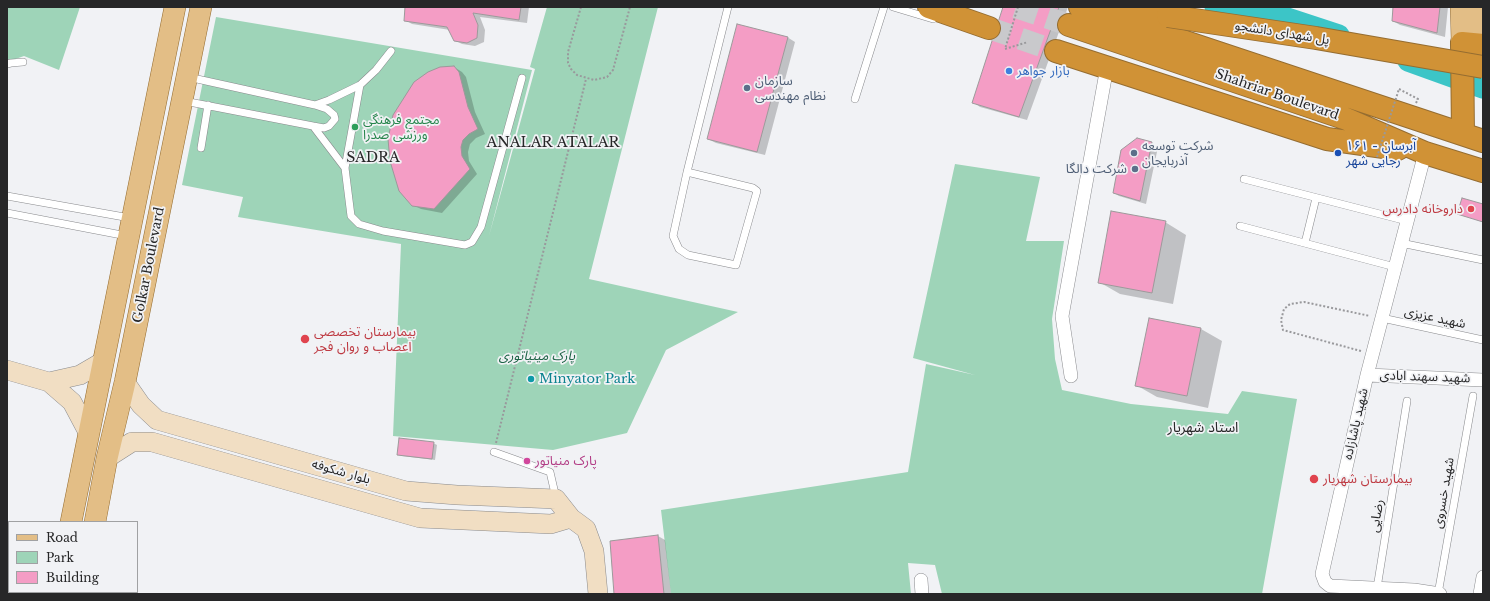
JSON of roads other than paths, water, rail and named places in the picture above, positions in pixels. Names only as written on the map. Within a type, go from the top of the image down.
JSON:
[{"type":"highway","name":"پل شهدای دانشجو","points":[[1075,16],[1104,7],[1316,38],[1483,67]]},
{"type":"highway","points":[[933,14],[989,28]]},
{"type":"highway","points":[[1075,16],[1473,137],[1475,44]]},
{"type":"highway","name":"Shahriar Boulevard","points":[[1075,16],[1344,118],[1425,152],[1483,171]]},
{"type":"highway","points":[[1056,51],[1327,139],[1425,152]]},
{"type":"main road","name":"Golkar Boulevard","points":[[71,521],[175,7]]},
{"type":"main road","name":"Golkar Boulevard","points":[[95,521],[201,7]]},
{"type":"main road","points":[[1461,7],[1475,44]]},
{"type":"main road","points":[[1475,44],[1479,7]]},
{"type":"main road","points":[[49,382],[80,375],[104,361]]},
{"type":"main road","points":[[7,370],[49,382],[72,402],[89,434]]},
{"type":"main road","name":"بلوار شکوفه","points":[[125,382],[141,405],[158,420],[406,491],[556,500]]},
{"type":"main road","points":[[152,442],[148,436],[148,428],[152,422],[158,420]]},
{"type":"main road","name":"بلوار شکوفه","points":[[107,458],[132,442],[152,442],[420,518],[551,524],[571,518]]},
{"type":"main road","points":[[556,500],[571,518],[586,529],[594,551],[598,594]]},
{"type":"street","points":[[1071,376],[1062,316],[1107,67]]},
{"type":"street","name":"شهید پاشازاده","points":[[1425,152],[1372,354],[1322,574],[1325,582],[1330,586],[1414,590],[1439,594]]},
{"type":"street","name":"شهید سهند ابادی","points":[[1367,375],[1483,380]]},
{"type":"street","points":[[1480,594],[1483,577]]},
{"type":"street","points":[[920,580],[922,594]]},
{"type":"lane","points":[[687,172],[753,188],[757,191],[736,265],[688,255],[679,249],[673,236],[687,172],[728,7]]},
{"type":"lane","points":[[855,99],[884,7]]},
{"type":"lane","points":[[893,7],[933,14]]},
{"type":"lane","points":[[315,105],[360,85],[376,70],[391,51]]},
{"type":"lane","points":[[7,64],[23,62]]},
{"type":"lane","points":[[182,100],[324,128],[329,126],[334,119],[334,115],[315,105],[187,77]]},
{"type":"lane","points":[[360,85],[346,168],[351,216],[359,224],[383,231],[465,245],[472,242],[481,227],[522,78]]},
{"type":"lane","points":[[201,148],[208,105]]},
{"type":"lane","points":[[313,126],[346,168]]},
{"type":"lane","points":[[1244,179],[1407,221]]},
{"type":"lane","points":[[7,196],[130,227]]},
{"type":"lane","points":[[1305,243],[1316,198]]},
{"type":"lane","points":[[7,213],[130,227]]},
{"type":"lane","points":[[1240,226],[1395,267]]},
{"type":"lane","points":[[1401,243],[1483,260]]},
{"type":"lane","name":"شهید عزیزی","points":[[1382,318],[1483,340]]},
{"type":"lane","name":"شهید خسروی","points":[[1439,594],[1473,396]]},
{"type":"lane","name":"رضایی","points":[[1377,588],[1407,401]]},
{"type":"lane","points":[[494,452],[550,472],[556,500]]},
{"type":"waterway","points":[[1215,7],[1255,17],[1266,11],[1339,35]]},
{"type":"waterway","points":[[1408,61],[1483,88]]},
{"type":"tunnel","points":[[1016,7],[1069,25]]},
{"type":"tunnel","points":[[989,28],[1056,51]]},
{"type":"place","name":"بازار جواهر","points":[[1009,71]]},
{"type":"place","name":"سازمان نظام مهندسی","points":[[747,88]]},
{"type":"place","name":"مجتمع فرهنگی ورزشی صدرا","points":[[355,127]]},
{"type":"place","name":"شرکت توسعه آذربایجان","points":[[1134,153]]},
{"type":"place","name":"آبرسان - ۱۶۱ رجایی شهر","points":[[1338,153]]},
{"type":"place","name":"شرکت دالگا","points":[[1135,169]]},
{"type":"place","name":"داروخانه دادرس","points":[[1471,209]]},
{"type":"place","name":"بیمارستان تخصصی اعصاب و روان فجر","points":[[305,339]]},
{"type":"place","name":"Minyator Park","points":[[531,379]]},
{"type":"place","name":"پارک منیاتور","points":[[527,461]]},
{"type":"place","name":"بیمارستان شهریار","points":[[1314,479]]},
{"type":"district","name":"ANALAR ATALAR","points":[[553,143]]},
{"type":"district","name":"SADRA","points":[[373,158]]},
{"type":"district","name":"استاد شهریار","points":[[1203,428]]},
{"type":"park label","name":"پارک مینیاتوری","points":[[537,356]]}]
